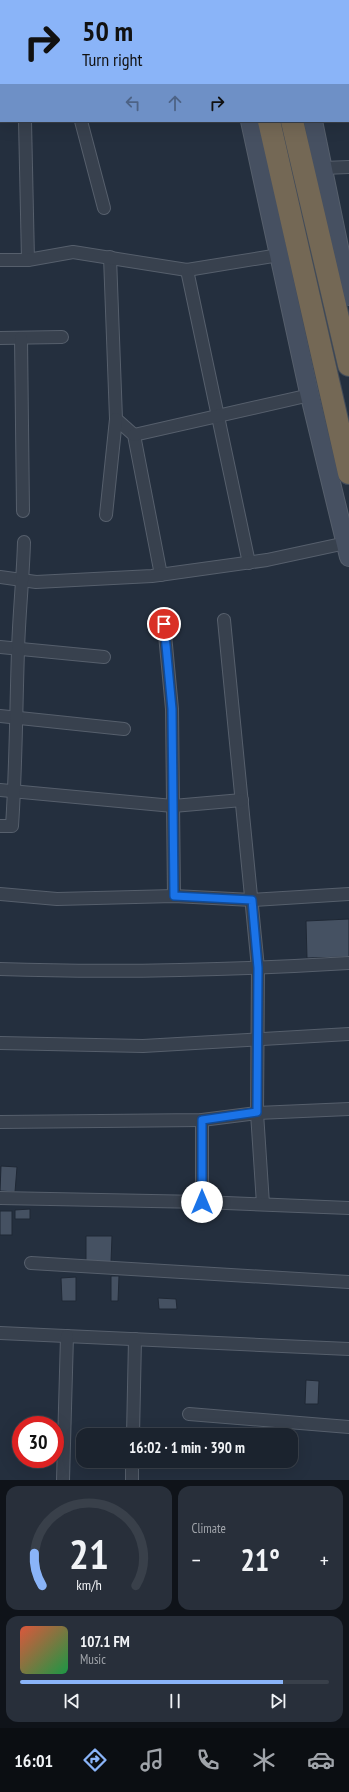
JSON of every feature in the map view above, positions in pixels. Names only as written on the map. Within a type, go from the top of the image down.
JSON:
[{"type":"highway","points":[[269,122],[349,473]]},
{"type":"highway","points":[[292,122],[349,365]]},
{"type":"street","points":[[25,122],[28,260]]},
{"type":"street","points":[[81,122],[104,208]]},
{"type":"street","points":[[0,577],[36,582],[161,575],[347,550],[310,395],[250,122]]},
{"type":"street","points":[[313,122],[349,296]]},
{"type":"street","points":[[323,168],[349,167]]},
{"type":"street","points":[[0,260],[28,260],[73,252],[187,270],[279,255]]},
{"type":"street","points":[[106,514],[116,419],[110,257]]},
{"type":"street","points":[[187,270],[249,563]]},
{"type":"street","points":[[0,338],[62,337]]},
{"type":"street","points":[[20,338],[23,511]]},
{"type":"street","points":[[134,435],[310,395]]},
{"type":"street","points":[[116,419],[134,435],[161,575]]},
{"type":"street","points":[[0,826],[12,826],[18,649],[24,542]]},
{"type":"street","points":[[224,620],[258,968],[257,1112],[263,1204]]},
{"type":"street","points":[[164,624],[172,709],[174,896]]},
{"type":"street","points":[[0,647],[104,657]]},
{"type":"street","points":[[0,716],[124,730]]},
{"type":"street","points":[[0,790],[173,806],[242,800]]},
{"type":"street","points":[[0,894],[57,899],[174,896],[252,900],[349,894]]},
{"type":"street","points":[[0,969],[48,971],[258,968],[349,962]]},
{"type":"street","points":[[0,1043],[143,1046],[349,1034]]},
{"type":"street","points":[[0,1122],[202,1120],[257,1112],[349,1109]]},
{"type":"street","points":[[202,1120],[202,1202]]},
{"type":"street","points":[[0,1198],[202,1202],[349,1208]]},
{"type":"street","points":[[31,1263],[349,1282]]},
{"type":"street","points":[[0,1333],[349,1349]]},
{"type":"street","points":[[63,1480],[66,1336]]},
{"type":"street","points":[[133,1428],[135,1339]]},
{"type":"street","points":[[189,1414],[349,1427]]},
{"type":"street","points":[[132,1468],[132,1480]]},
{"type":"building","points":[[349,919],[349,957],[307,958],[306,921]]},
{"type":"building","points":[[1,1166],[17,1167],[15,1192],[0,1191]]},
{"type":"building","points":[[30,1209],[30,1219],[15,1219],[15,1210]]},
{"type":"building","points":[[0,1211],[12,1211],[12,1235],[0,1235]]},
{"type":"building","points":[[86,1236],[112,1236],[111,1262],[86,1261]]},
{"type":"building","points":[[111,1276],[119,1276],[118,1301],[111,1301]]},
{"type":"building","points":[[76,1277],[76,1301],[62,1301],[61,1278]]},
{"type":"building","points":[[158,1298],[176,1299],[177,1309],[159,1309]]},
{"type":"building","points":[[306,1380],[319,1381],[318,1404],[305,1404]]},
{"type":"route","points":[[164,624],[172,709],[174,896],[252,900],[258,968],[257,1112],[202,1120],[202,1202]]}]
